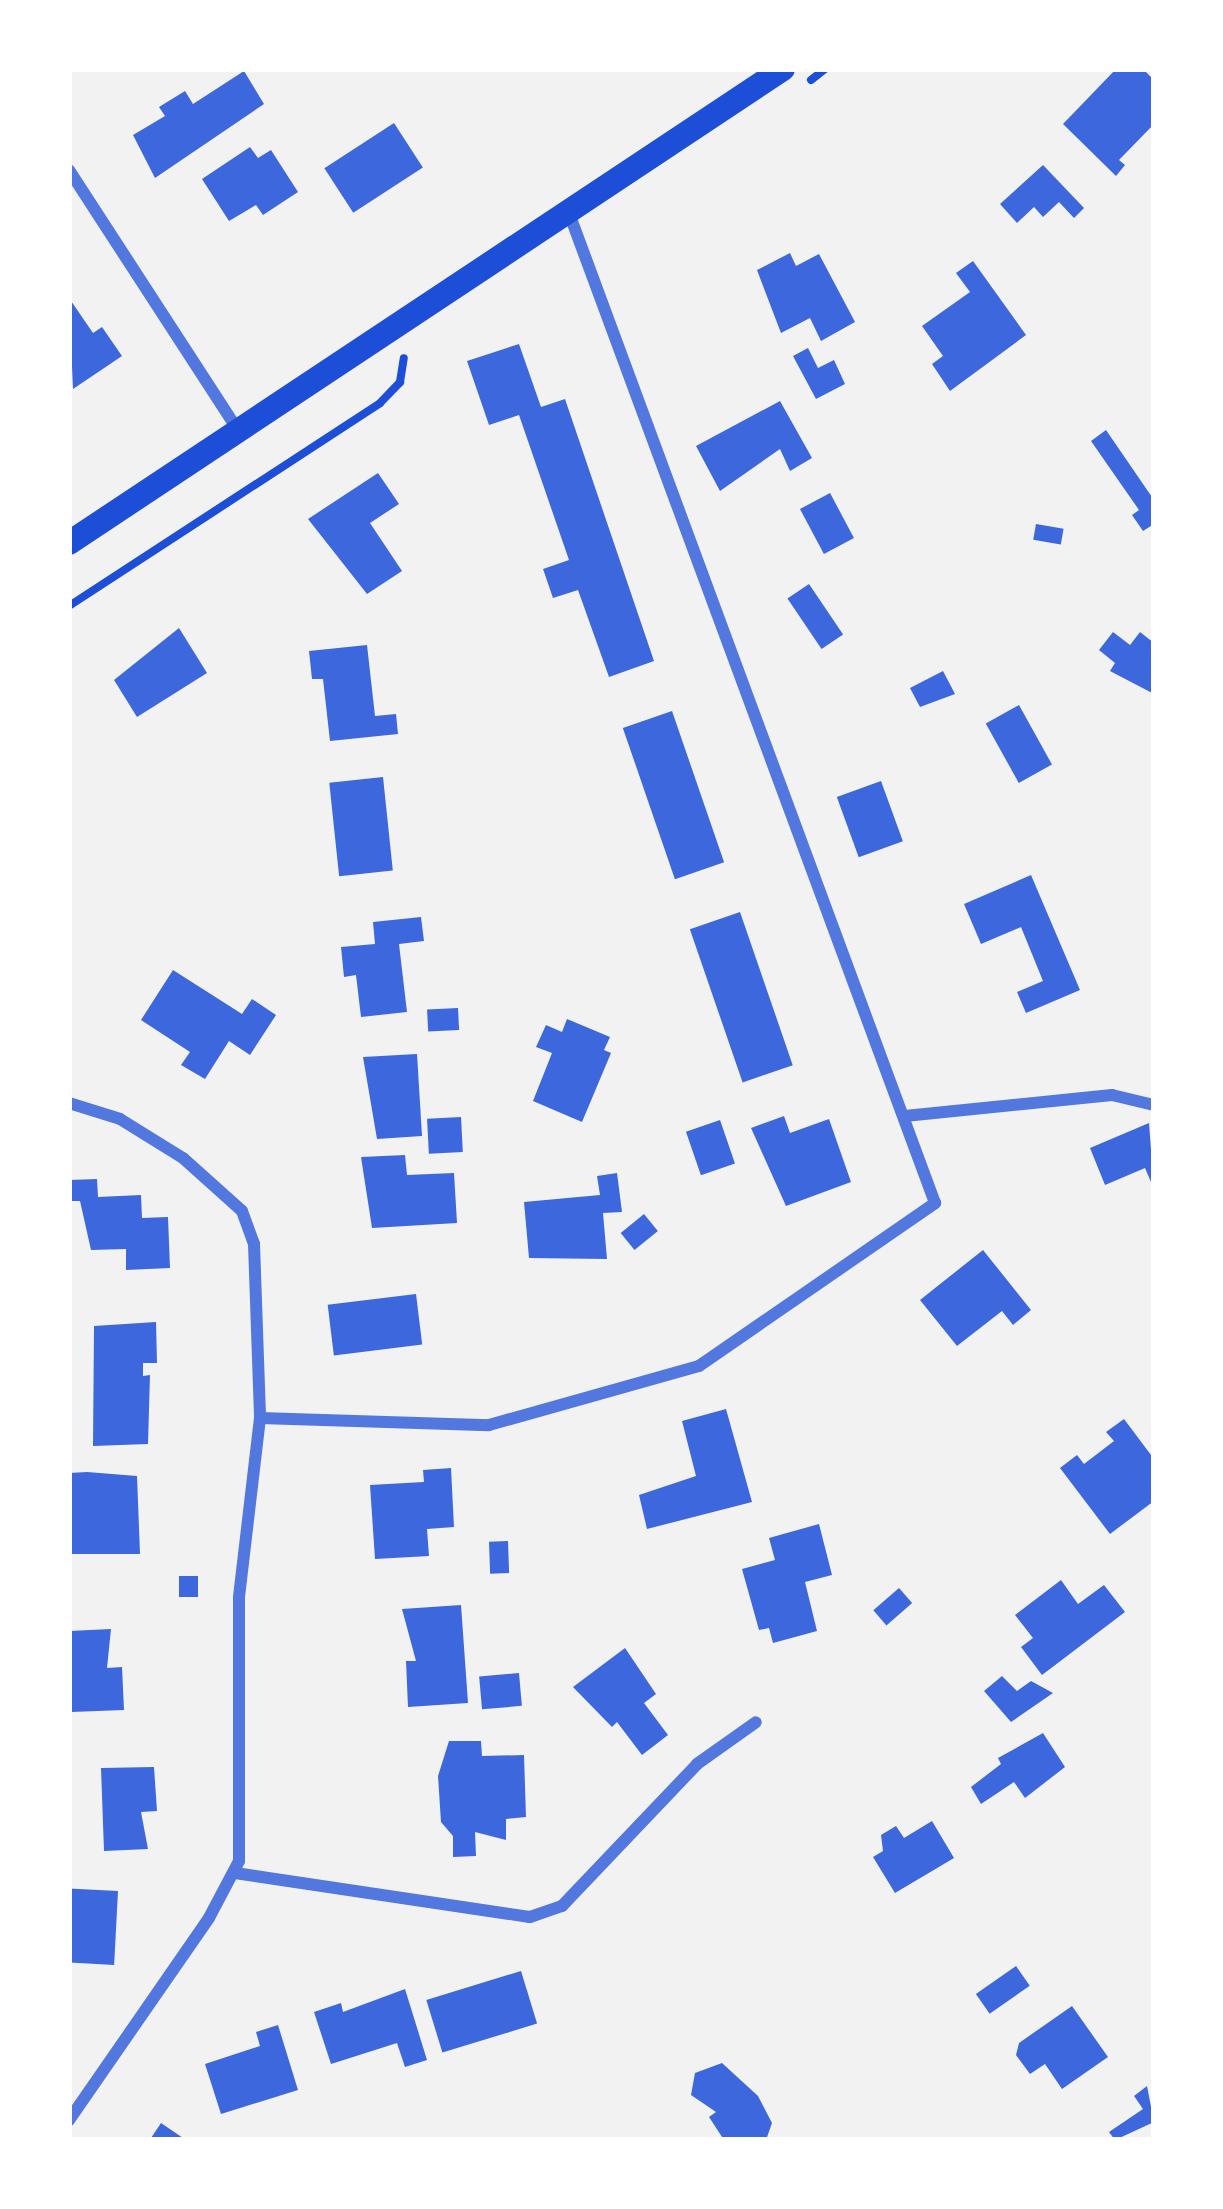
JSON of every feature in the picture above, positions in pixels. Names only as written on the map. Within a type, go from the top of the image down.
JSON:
[{"type":"main road","points":[[69,543],[783,69]]},
{"type":"street","points":[[69,170],[241,433]]},
{"type":"street","points":[[260,1418],[489,1425],[699,1366],[935,1203],[569,213]]},
{"type":"street","points":[[905,1116],[1112,1095],[1154,1105]]},
{"type":"street","points":[[69,1103],[120,1119],[183,1158],[242,1211],[254,1244],[260,1418],[239,1598],[244,1805],[235,1874],[69,2120]]},
{"type":"street","points":[[235,1874],[530,1917],[562,1906],[697,1764],[756,1721]]},
{"type":"path","points":[[791,96],[825,69]]},
{"type":"path","points":[[69,606],[380,403],[396,388],[414,344]]},
{"type":"building","points":[[1116,69],[1143,69],[1154,80],[1154,124],[1119,160],[1125,165],[1116,176],[1063,124]]},
{"type":"building","points":[[244,71],[264,104],[155,178],[133,135],[165,116],[159,107],[185,91],[193,104]]},
{"type":"building","points":[[394,123],[423,167],[353,213],[324,168]]},
{"type":"building","points":[[250,147],[258,158],[271,150],[298,192],[263,215],[256,205],[229,221],[202,179]]},
{"type":"building","points":[[1043,165],[1084,208],[1074,218],[1059,202],[1043,217],[1034,207],[1017,223],[1000,204]]},
{"type":"building","points":[[790,253],[796,266],[819,254],[855,322],[821,341],[810,318],[781,333],[757,270]]},
{"type":"building","points":[[973,261],[1026,335],[950,391],[932,364],[943,356],[922,326],[970,292],[956,273]]},
{"type":"building","points":[[69,298],[93,333],[102,327],[122,356],[73,389]]},
{"type":"building","points":[[519,344],[541,407],[565,399],[654,661],[609,677],[578,590],[553,598],[543,569],[569,560],[519,415],[489,425],[467,361]]},
{"type":"building","points":[[808,348],[818,368],[834,360],[845,384],[816,399],[793,356]]},
{"type":"building","points":[[780,401],[812,458],[790,471],[780,449],[720,491],[696,446]]},
{"type":"building","points":[[1106,430],[1154,500],[1154,524],[1143,531],[1132,515],[1139,510],[1091,441]]},
{"type":"building","points":[[378,473],[399,504],[370,523],[402,571],[367,594],[308,519]]},
{"type":"building","points":[[830,493],[854,538],[824,554],[800,509]]},
{"type":"building","points":[[1036,524],[1064,529],[1061,545],[1033,540]]},
{"type":"building","points":[[809,584],[843,635],[822,649],[787,599]]},
{"type":"building","points":[[179,628],[207,673],[137,717],[114,680]]},
{"type":"building","points":[[1113,632],[1130,645],[1140,632],[1154,643],[1154,694],[1110,671],[1115,663],[1099,650]]},
{"type":"building","points":[[367,645],[375,716],[396,714],[398,734],[330,741],[323,679],[312,679],[309,651]]},
{"type":"building","points":[[943,671],[955,694],[920,707],[910,688]]},
{"type":"building","points":[[1019,705],[1052,764],[1019,783],[986,723]]},
{"type":"building","points":[[672,711],[724,862],[675,879],[623,728]]},
{"type":"building","points":[[383,777],[393,870],[339,876],[329,783]]},
{"type":"building","points":[[881,781],[903,841],[859,857],[837,797]]},
{"type":"building","points":[[1031,875],[1080,990],[1026,1013],[1017,992],[1043,981],[1021,927],[981,944],[964,904]]},
{"type":"building","points":[[740,912],[793,1065],[743,1082],[690,929]]},
{"type":"building","points":[[421,917],[424,941],[399,944],[407,1012],[361,1017],[356,975],[344,977],[341,947],[375,944],[373,922]]},
{"type":"building","points":[[173,970],[242,1014],[252,999],[276,1015],[250,1055],[229,1041],[205,1079],[181,1065],[190,1052],[141,1020]]},
{"type":"building","points":[[458,1008],[459,1030],[428,1032],[427,1010]]},
{"type":"building","points":[[567,1019],[610,1037],[604,1050],[611,1053],[582,1122],[533,1101],[552,1053],[536,1047],[546,1025],[562,1032]]},
{"type":"building","points":[[417,1054],[422,1136],[377,1139],[363,1057]]},
{"type":"building","points":[[784,1116],[790,1133],[829,1119],[851,1182],[786,1206],[751,1128]]},
{"type":"building","points":[[461,1117],[463,1152],[429,1154],[427,1119]]},
{"type":"building","points":[[720,1120],[735,1163],[701,1175],[686,1132]]},
{"type":"building","points":[[1149,1123],[1154,1189],[1145,1168],[1105,1185],[1090,1148]]},
{"type":"building","points":[[405,1155],[407,1175],[454,1173],[457,1223],[372,1228],[361,1157]]},
{"type":"building","points":[[617,1173],[622,1212],[603,1213],[607,1259],[529,1258],[524,1202],[600,1195],[597,1176]]},
{"type":"building","points":[[97,1179],[98,1197],[141,1195],[142,1218],[168,1217],[170,1268],[126,1270],[126,1249],[91,1250],[80,1201],[69,1201],[69,1180]]},
{"type":"building","points":[[644,1214],[658,1231],[635,1250],[621,1233]]},
{"type":"building","points":[[983,1250],[1031,1310],[1013,1325],[1002,1311],[957,1346],[920,1300]]},
{"type":"building","points":[[416,1294],[422,1345],[334,1355],[328,1305]]},
{"type":"building","points":[[156,1322],[157,1363],[143,1363],[143,1376],[150,1375],[148,1444],[93,1446],[94,1326]]},
{"type":"building","points":[[726,1409],[752,1502],[647,1529],[639,1495],[696,1476],[682,1421]]},
{"type":"building","points":[[1124,1419],[1154,1459],[1154,1501],[1110,1534],[1060,1468],[1077,1455],[1084,1464],[1114,1441],[1106,1432]]},
{"type":"building","points":[[451,1468],[454,1527],[427,1529],[429,1556],[375,1559],[370,1485],[424,1482],[423,1470]]},
{"type":"building","points":[[69,1473],[137,1476],[140,1554],[71,1554]]},
{"type":"building","points":[[819,1524],[832,1575],[805,1582],[817,1631],[773,1643],[769,1628],[759,1630],[742,1569],[775,1560],[769,1538]]},
{"type":"building","points":[[508,1541],[509,1573],[490,1574],[489,1542]]},
{"type":"building","points":[[179,1576],[198,1576],[198,1597],[179,1597]]},
{"type":"building","points":[[1061,1580],[1078,1604],[1104,1585],[1125,1612],[1042,1675],[1021,1647],[1033,1638],[1015,1615]]},
{"type":"building","points":[[899,1588],[912,1603],[886,1625],[873,1610]]},
{"type":"building","points":[[461,1605],[468,1703],[408,1707],[406,1661],[416,1661],[402,1609]]},
{"type":"building","points":[[111,1629],[107,1668],[122,1667],[124,1710],[71,1712],[69,1631]]},
{"type":"building","points":[[625,1648],[656,1694],[644,1703],[668,1735],[642,1755],[617,1722],[612,1727],[573,1687]]},
{"type":"building","points":[[519,1673],[522,1706],[482,1709],[479,1676]]},
{"type":"building","points":[[1002,1676],[1017,1691],[1031,1681],[1053,1693],[1011,1722],[984,1691]]},
{"type":"building","points":[[1043,1733],[1065,1767],[1025,1798],[1014,1782],[981,1804],[971,1787],[1001,1764],[998,1758]]},
{"type":"building","points":[[449,1741],[481,1741],[482,1756],[524,1755],[526,1817],[506,1819],[506,1840],[475,1832],[476,1856],[453,1857],[453,1836],[441,1822],[438,1776]]},
{"type":"building","points":[[154,1767],[157,1811],[141,1812],[148,1849],[104,1851],[101,1768]]},
{"type":"building","points":[[932,1821],[954,1858],[895,1893],[873,1857],[883,1851],[881,1835],[896,1826],[904,1838]]},
{"type":"building","points":[[69,1888],[118,1891],[114,1965],[69,1963]]},
{"type":"building","points":[[1016,1966],[1030,1986],[990,2014],[976,1994]]},
{"type":"building","points":[[521,1971],[537,2024],[442,2053],[426,2000]]},
{"type":"building","points":[[405,1989],[427,2060],[405,2067],[397,2043],[331,2064],[314,2012],[341,2003],[343,2012]]},
{"type":"building","points":[[1072,2006],[1108,2057],[1062,2089],[1045,2064],[1030,2074],[1016,2055],[1019,2043]]},
{"type":"building","points":[[278,2025],[298,2090],[221,2114],[205,2064],[260,2046],[256,2032]]},
{"type":"building","points":[[722,2063],[758,2096],[772,2123],[766,2140],[724,2140],[709,2117],[716,2112],[691,2095],[695,2073]]},
{"type":"building","points":[[1147,2086],[1154,2122],[1115,2140],[1109,2132],[1143,2109],[1134,2096]]},
{"type":"building","points":[[161,2123],[186,2140],[151,2138]]}]
